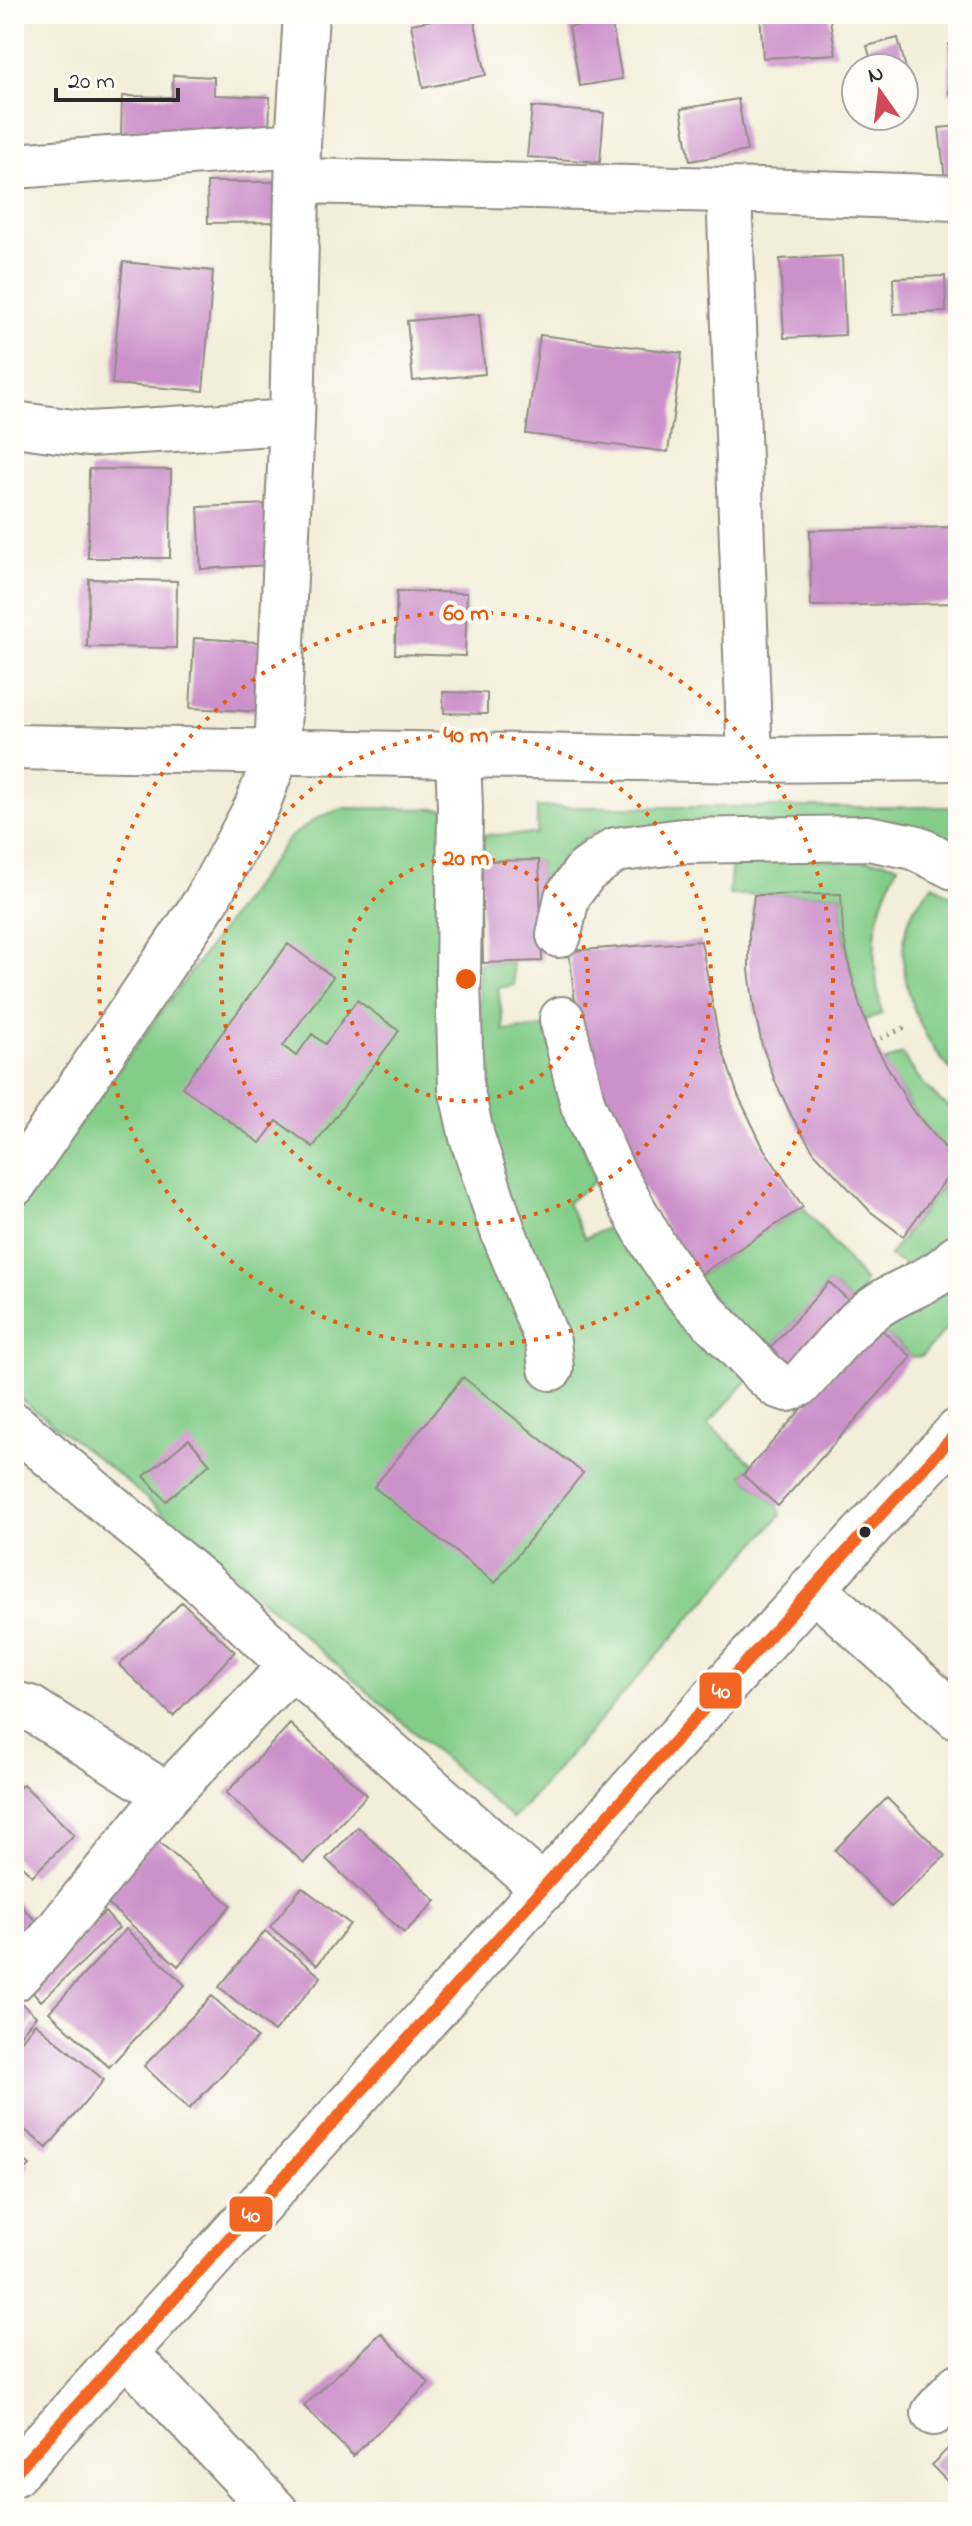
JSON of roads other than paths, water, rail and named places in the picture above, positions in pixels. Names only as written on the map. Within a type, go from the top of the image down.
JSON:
[{"type":"main road","points":[[14,1184],[206,901],[257,806],[277,753],[306,14]]},
{"type":"main road","points":[[14,166],[298,163],[729,190],[958,198]]},
{"type":"main road","points":[[729,190],[750,760]]},
{"type":"main road","points":[[14,424],[88,434],[292,422]]},
{"type":"main road","points":[[14,747],[750,760],[958,758]]},
{"type":"main road","points":[[458,756],[461,1088],[472,1137],[503,1231],[548,1342],[551,1368]]},
{"type":"main road","points":[[559,935],[567,897],[585,872],[615,850],[682,841],[868,838],[914,847],[958,869]]},
{"type":"main road","points":[[562,1019],[583,1105],[612,1171],[653,1244],[686,1293],[778,1386],[788,1389],[800,1384],[875,1307],[949,1267],[958,1256]]},
{"type":"main road","points":[[14,1425],[205,1585],[544,1889]]},
{"type":"main road","points":[[14,2474],[544,1889],[812,1587],[958,1431]]},
{"type":"main road","points":[[812,1587],[958,1718]]},
{"type":"main road","points":[[14,1979],[44,1947],[167,1795],[272,1686],[294,1668]]},
{"type":"main road","points":[[14,1704],[30,1708],[167,1795]]},
{"type":"main road","points":[[126,2353],[276,2512]]}]
